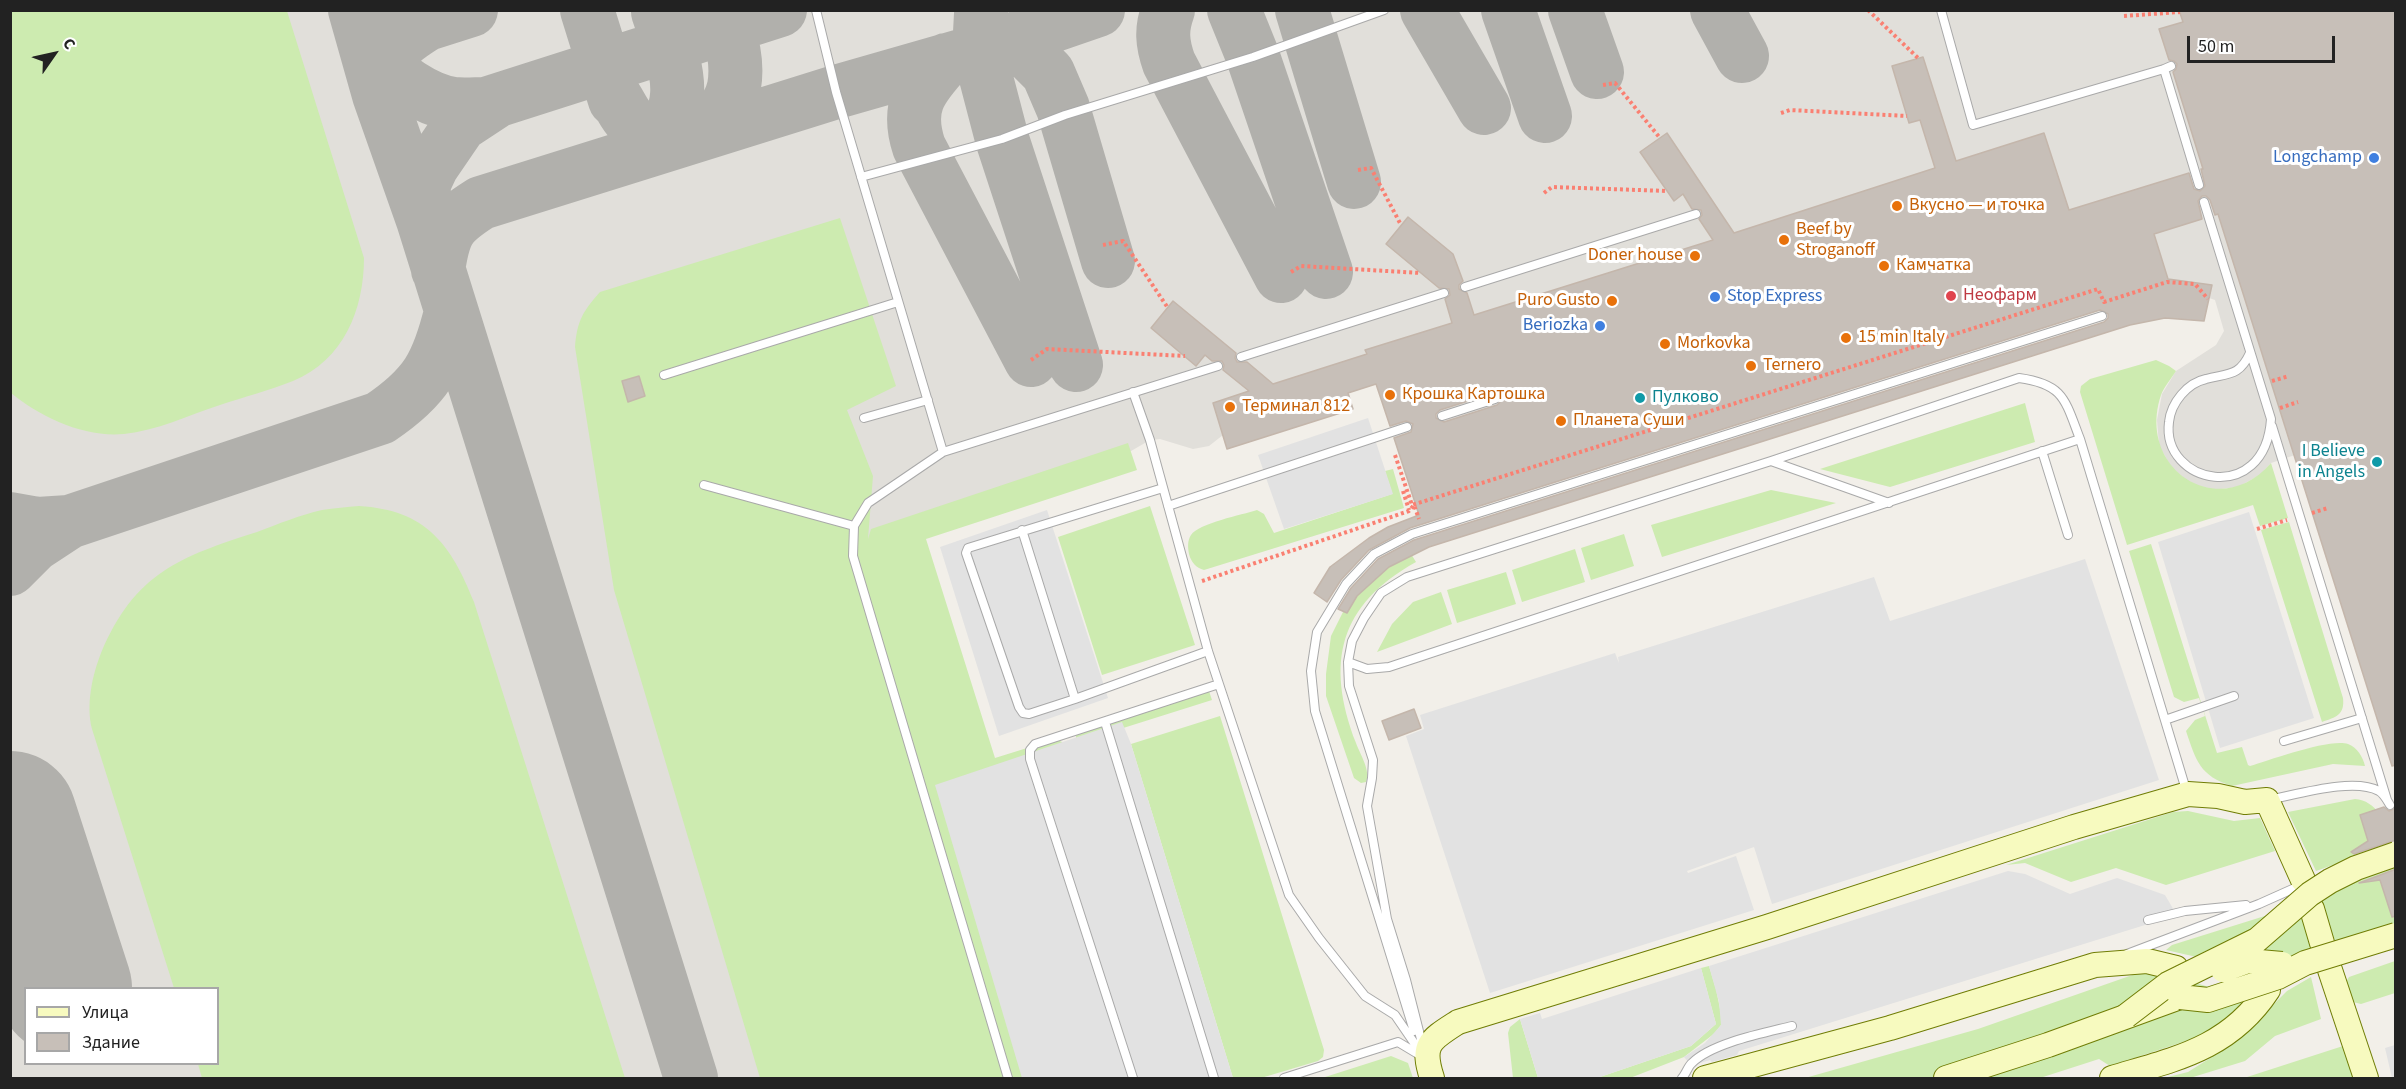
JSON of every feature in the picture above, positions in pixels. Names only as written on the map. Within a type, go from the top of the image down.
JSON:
[{"type":"street","points":[[1429,1069],[1431,1041],[1458,1022],[1767,927],[2074,827],[2188,794],[2218,796],[2245,802],[2267,800],[2300,884]]},
{"type":"street","points":[[2126,1016],[2168,984],[2257,940],[2310,894],[2330,881],[2356,868],[2396,854]]},
{"type":"street","points":[[2312,909],[2322,943]]},
{"type":"street","points":[[1946,1078],[2048,1045],[2180,997],[2208,1000],[2278,977],[2293,964],[2396,935]]},
{"type":"street","points":[[1705,1078],[1857,1037],[2096,965],[2147,961],[2176,968]]},
{"type":"street","points":[[2330,970],[2366,1078]]},
{"type":"street","points":[[2112,1078],[2189,1055],[2223,1038],[2256,1008],[2268,990]]},
{"type":"lane","points":[[816,10],[836,92],[943,452]]},
{"type":"lane","points":[[1941,10],[1973,125],[2167,68],[2199,185]]},
{"type":"lane","points":[[861,177],[1002,139],[1065,115],[1253,57],[1379,11]]},
{"type":"lane","points":[[2204,202],[2389,802],[2381,792],[2368,786],[2349,786],[2267,800]]},
{"type":"lane","points":[[1465,287],[1696,214]]},
{"type":"lane","points":[[1241,357],[1444,293]]},
{"type":"lane","points":[[664,375],[898,302]]},
{"type":"lane","points":[[1429,1069],[1408,1017],[1315,711],[1311,671],[1317,632],[1346,584],[1374,554],[1412,534],[2102,316]]},
{"type":"lane","points":[[2250,353],[2245,365],[2234,373],[2224,377],[2204,379],[2187,388],[2174,404],[2169,423],[2171,442],[2180,460],[2196,472],[2215,478],[2234,476],[2252,466],[2264,451],[2270,432],[2271,419]]},
{"type":"lane","points":[[1008,1078],[853,556],[854,526],[868,503],[943,452],[1218,366]]},
{"type":"lane","points":[[1429,1069],[1388,920],[1367,806],[1372,778],[1372,760],[1349,686],[1348,662],[1352,641],[1381,593],[1407,577],[1771,461],[2019,378],[2038,380],[2056,388],[2068,407],[2080,439],[2188,794]]},
{"type":"lane","points":[[1133,392],[1150,441],[1208,651],[1289,895],[1318,938],[1365,996],[1395,1015],[1429,1069]]},
{"type":"lane","points":[[1442,416],[1496,399]]},
{"type":"lane","points":[[864,418],[928,400]]},
{"type":"lane","points":[[1168,506],[1407,427]]},
{"type":"lane","points":[[1348,662],[1367,669],[1389,667],[2080,439]]},
{"type":"lane","points":[[2042,451],[2068,535]]},
{"type":"lane","points":[[1771,461],[1890,503]]},
{"type":"lane","points":[[704,485],[854,526]]},
{"type":"lane","points":[[1163,488],[974,545],[968,548],[966,553],[1023,713],[1029,714],[1075,699],[1208,651]]},
{"type":"lane","points":[[1022,530],[1075,699]]},
{"type":"lane","points":[[1133,1078],[1030,759],[1030,750],[1035,744],[1219,684]]},
{"type":"lane","points":[[2165,720],[2234,696]]},
{"type":"lane","points":[[2284,741],[2362,718]]},
{"type":"lane","points":[[1105,722],[1214,1078]]},
{"type":"lane","points":[[2096,965],[2259,904],[2300,884]]},
{"type":"lane","points":[[2148,920],[2185,911],[2259,904]]},
{"type":"lane","points":[[1682,1078],[1690,1064],[1705,1054],[1736,1041],[1792,1026]]},
{"type":"lane","points":[[1284,1078],[1398,1042],[1429,1069]]},
{"type":"path","points":[[1868,10],[1918,58]]},
{"type":"path","points":[[2124,16],[2180,12]]},
{"type":"path","points":[[1603,85],[1615,83],[1660,138]]},
{"type":"path","points":[[1781,113],[1790,110],[1907,116]]},
{"type":"path","points":[[1358,170],[1371,168],[1401,225]]},
{"type":"path","points":[[1544,193],[1552,187],[1667,191]]},
{"type":"path","points":[[1103,245],[1123,242],[1167,308]]},
{"type":"path","points":[[1291,272],[1300,266],[1421,273]]},
{"type":"path","points":[[1395,455],[1412,505],[2098,289],[2104,302],[2167,282],[2195,284],[2208,299]]},
{"type":"path","points":[[1031,360],[1047,349],[1185,356]]},
{"type":"path","points":[[1403,491],[1409,511]]},
{"type":"path","points":[[1190,585],[1409,511],[1414,505],[1420,523]]},
{"type":"path","points":[[2257,529],[2289,520]]},
{"type":"shaded area","name":"Пулково","points":[[10,11],[2395,11],[2298,454],[2271,463],[2260,475],[2238,487],[2214,490],[2190,483],[2171,467],[2159,445],[2157,420],[2162,394],[2176,371],[2216,345],[2224,331],[2215,300],[2209,298],[2212,285],[2168,279],[2093,284],[1414,500],[1376,384],[1349,393],[1353,409],[1227,449],[1223,435],[1209,446],[1193,449],[1160,439],[1150,440],[1119,458],[875,541],[1022,1078],[11,1078]]},
{"type":"shaded area","points":[[1368,418],[1393,494],[1284,529],[1258,455]]},
{"type":"shaded area","points":[[1047,510],[1108,698],[999,736],[940,547]]},
{"type":"shaded area","points":[[2249,512],[2314,718],[2220,748],[2158,542]]},
{"type":"shaded area","points":[[2085,559],[2159,780],[1772,904],[1754,847],[1687,871],[1688,873],[1736,856],[1754,910],[1490,993],[1406,736],[1424,729],[1420,715],[1615,653],[1619,663],[1618,657],[1874,577],[1890,621]]},
{"type":"shaded area","points":[[1122,722],[1131,744],[1233,1078],[1022,1078],[935,785]]},
{"type":"shaded area","points":[[2008,871],[2025,874],[2070,894],[2117,878],[2165,895],[2178,917],[2174,916],[1739,1051],[1737,1055],[1694,1065],[1684,1057],[1705,1043],[1721,1025],[1719,1002],[1709,966]]},
{"type":"shaded area","points":[[1701,968],[1716,1024],[1691,1046],[1597,1078],[1538,1078],[1520,1019],[1540,1013],[1542,1019]]},
{"type":"shaded area","points":[[2395,1045],[2395,1078],[2392,1078],[2385,1048]]},
{"type":"green space","points":[[10,11],[287,11],[364,258],[360,296],[355,314],[348,331],[326,360],[311,372],[293,381],[160,426],[124,434],[94,433],[64,424],[35,410],[11,393]]},
{"type":"green space","points":[[840,218],[896,386],[847,410],[873,476],[868,539],[871,529],[1128,443],[1137,470],[926,539],[995,758],[1056,739],[1062,742],[1097,1078],[760,1078],[614,590],[575,347],[577,330],[585,311],[600,292]]},
{"type":"green space","points":[[2156,360],[2176,371],[2161,395],[2156,422],[2160,445],[2171,465],[2187,479],[2207,487],[2228,488],[2250,480],[2271,463],[2288,518],[2260,526],[2253,505],[2127,545],[2080,392],[2081,386],[2090,379]]},
{"type":"green space","points":[[2025,403],[2035,442],[1890,487],[1820,469]]},
{"type":"green space","points":[[1393,469],[1404,508],[1204,570],[1191,560],[1188,549],[1189,540],[1191,535],[1203,527],[1257,510],[1264,514],[1274,533],[1392,494],[1385,471]]},
{"type":"green space","points":[[1771,490],[1836,503],[1662,557],[1651,525]]},
{"type":"green space","points":[[359,506],[402,515],[419,523],[433,534],[456,563],[474,602],[625,1078],[202,1078],[198,1065],[219,1065],[219,987],[174,987],[92,729],[90,700],[95,671],[114,626],[145,586],[162,572],[204,550],[322,510]]},
{"type":"green space","points":[[1150,506],[1195,645],[1102,675],[1058,537]]},
{"type":"green space","points":[[2289,522],[2343,698],[2341,712],[2322,722],[2261,530]]},
{"type":"green space","points":[[1624,534],[1634,566],[1591,580],[1581,548]]},
{"type":"green space","points":[[2151,544],[2217,753],[2242,747],[2250,766],[2300,750],[2339,743],[2354,747],[2365,766],[2333,764],[2232,786],[2206,772],[2193,751],[2186,731],[2195,720],[2205,716],[2199,698],[2184,702],[2174,697],[2129,551]]},
{"type":"green space","points":[[1408,549],[1416,562],[1390,579],[1370,597],[1355,617],[1346,638],[1341,661],[1341,687],[1347,714],[1367,773],[1366,782],[1361,783],[1354,778],[1326,696],[1326,674],[1331,636],[1353,592]]},
{"type":"green space","points":[[1575,549],[1585,582],[1522,602],[1512,570]]},
{"type":"green space","points":[[1506,572],[1516,604],[1457,623],[1447,590]]},
{"type":"green space","points":[[1441,592],[1452,624],[1377,652],[1392,624],[1413,602]]},
{"type":"green space","points":[[1209,691],[1212,700],[1082,741],[1076,738],[1076,734]]},
{"type":"green space","points":[[1220,716],[1324,1050],[1323,1057],[1318,1061],[1261,1078],[1233,1078],[1131,744]]},
{"type":"green space","points":[[2355,799],[2369,804],[2380,814],[2389,843],[2384,847],[2316,871],[2288,812]]},
{"type":"green space","points":[[2188,811],[2234,821],[2260,818],[2275,851],[2166,885],[2116,868],[2071,882],[2025,863],[2006,865],[2173,812]]},
{"type":"green space","points":[[2395,867],[2395,927],[2336,942],[2320,897],[2321,892]]},
{"type":"green space","points":[[2300,905],[2316,954],[2258,971],[2166,950],[2172,945]]},
{"type":"green space","points":[[2395,961],[2395,993],[2361,1004],[2353,1002],[2346,982],[2349,977]]},
{"type":"green space","points":[[1709,966],[1721,1014],[1721,1025],[1715,1033],[1684,1057],[1630,1078],[1597,1078],[1691,1046],[1716,1024],[1701,968]]},
{"type":"green space","points":[[2141,972],[2193,982],[2231,994],[2255,995],[2221,1026],[2189,1040],[2110,1066],[2099,1059],[2040,1078],[1805,1078],[1978,1029]]},
{"type":"green space","points":[[2311,977],[2321,1019],[2275,1036],[2245,1061],[2190,1078],[2164,1078],[2188,1072],[2215,1055],[2241,1037],[2287,991]]},
{"type":"green space","points":[[1520,1019],[1538,1078],[1513,1078],[1508,1033],[1510,1027]]},
{"type":"green space","points":[[2343,1046],[2353,1078],[2244,1078]]},
{"type":"green space","points":[[1391,1056],[1408,1063],[1413,1078],[1322,1078]]},
{"type":"building","name":"Пулково","points":[[2179,10],[2396,10],[2396,765],[2392,766],[2218,214],[2215,215],[2210,200],[2206,196],[2202,196],[2198,201],[2202,219],[2154,234],[2168,279],[2212,285],[2204,321],[2165,318],[2130,325],[1429,547],[1389,567],[1357,596],[1347,613],[1338,609],[1351,588],[1378,559],[1414,540],[2104,322],[2108,314],[2100,310],[1410,528],[1369,550],[1341,580],[1327,602],[1314,593],[1330,567],[1369,538],[1388,527],[1419,515],[1394,438],[1411,432],[1413,424],[1406,421],[1390,426],[1376,384],[1348,393],[1353,409],[1227,449],[1213,403],[1249,391],[1223,370],[1222,361],[1212,361],[1205,355],[1196,366],[1151,328],[1173,301],[1236,353],[1237,362],[1247,362],[1273,384],[1367,354],[1365,350],[1452,323],[1445,299],[1450,295],[1449,289],[1439,288],[1386,244],[1408,217],[1453,254],[1463,281],[1459,289],[1467,293],[1474,315],[1713,240],[1699,219],[1702,215],[1701,210],[1692,209],[1683,194],[1674,201],[1640,152],[1667,133],[1734,233],[1935,168],[1920,120],[1909,123],[1892,66],[1923,57],[1956,161],[2044,133],[2069,210],[2189,173],[2194,189],[2200,191],[2205,186],[2201,169],[2203,169],[2173,72],[2177,64],[2169,60],[2159,29],[2183,22]],"holes":[[[1493,393],[1501,397],[1497,405],[1444,422],[1436,418],[1440,410]]]},
{"type":"building","points":[[639,376],[645,396],[628,402],[622,381]]},
{"type":"building","points":[[1414,709],[1421,728],[1389,740],[1382,721]]},
{"type":"building","points":[[2384,807],[2389,811],[2396,808],[2396,840],[2354,854],[2351,852],[2368,841],[2360,815]]},
{"type":"building","points":[[2396,869],[2396,916],[2392,917],[2380,880],[2359,883]]},
{"type":"taxiway","points":[[355,10],[379,95],[423,220],[691,1078]]},
{"type":"taxiway","points":[[427,24],[471,10]]},
{"type":"taxiway","points":[[587,10],[615,100]]},
{"type":"taxiway","points":[[615,97],[630,120],[658,135],[675,138],[690,137],[712,124],[724,111],[732,95],[735,77],[733,48],[722,10]]},
{"type":"taxiway","points":[[369,54],[408,85],[430,97],[453,104],[486,104],[780,10]]},
{"type":"taxiway","points":[[438,270],[449,230],[461,217],[481,203],[836,92],[979,51],[1098,10]]},
{"type":"taxiway","points":[[1168,10],[1163,36],[1169,63],[1281,276]]},
{"type":"taxiway","points":[[1234,10],[1253,57],[1326,272]]},
{"type":"taxiway","points":[[1302,10],[1354,182]]},
{"type":"taxiway","points":[[1427,10],[1484,108]]},
{"type":"taxiway","points":[[1508,10],[1545,116]]},
{"type":"taxiway","points":[[1575,10],[1597,72]]},
{"type":"taxiway","points":[[1717,10],[1742,56]]},
{"type":"taxiway","points":[[356,11],[373,20],[390,25],[427,24],[405,39],[392,52],[384,70],[379,95]]},
{"type":"taxiway","points":[[638,154],[657,139],[669,123],[675,107],[676,71],[658,12]]},
{"type":"taxiway","points":[[981,14],[979,51],[1002,139],[1076,365]]},
{"type":"taxiway","points":[[979,51],[1013,47],[1029,54],[1048,73],[1063,108],[1108,261]]},
{"type":"taxiway","points":[[946,60],[922,90],[915,110],[915,133],[919,147],[1031,360]]},
{"type":"taxiway","points":[[423,220],[424,183],[432,166],[460,125],[498,100]]},
{"type":"taxiway","points":[[10,519],[38,524],[69,522],[380,418],[409,396],[428,373],[441,347],[451,312]]},
{"type":"taxiway","points":[[10,569],[34,545],[69,522]]},
{"type":"runway","points":[[10,818],[65,987]]},
{"type":"place","name":"Longchamp","points":[[2374,158]]},
{"type":"place","name":"Вкусно — и точка","points":[[1897,206]]},
{"type":"place","name":"Beef by Stroganoff","points":[[1784,240]]},
{"type":"place","name":"Doner house","points":[[1695,256]]},
{"type":"place","name":"Камчатка","points":[[1884,266]]},
{"type":"place","name":"Неофарм","points":[[1951,296]]},
{"type":"place","name":"Stop Express","points":[[1715,297]]},
{"type":"place","name":"Puro Gusto","points":[[1612,301]]},
{"type":"place","name":"Beriozka","points":[[1600,326]]},
{"type":"place","name":"15 min Italy","points":[[1846,338]]},
{"type":"place","name":"Morkovka","points":[[1665,344]]},
{"type":"place","name":"Ternero","points":[[1751,366]]},
{"type":"place","name":"Крошка Картошка","points":[[1390,395]]},
{"type":"place","name":"Пулково","points":[[1640,398]]},
{"type":"place","name":"Терминал 812","points":[[1230,407]]},
{"type":"place","name":"Планета Суши","points":[[1561,421]]},
{"type":"place","name":"I Believe in Angels","points":[[2377,462]]}]
